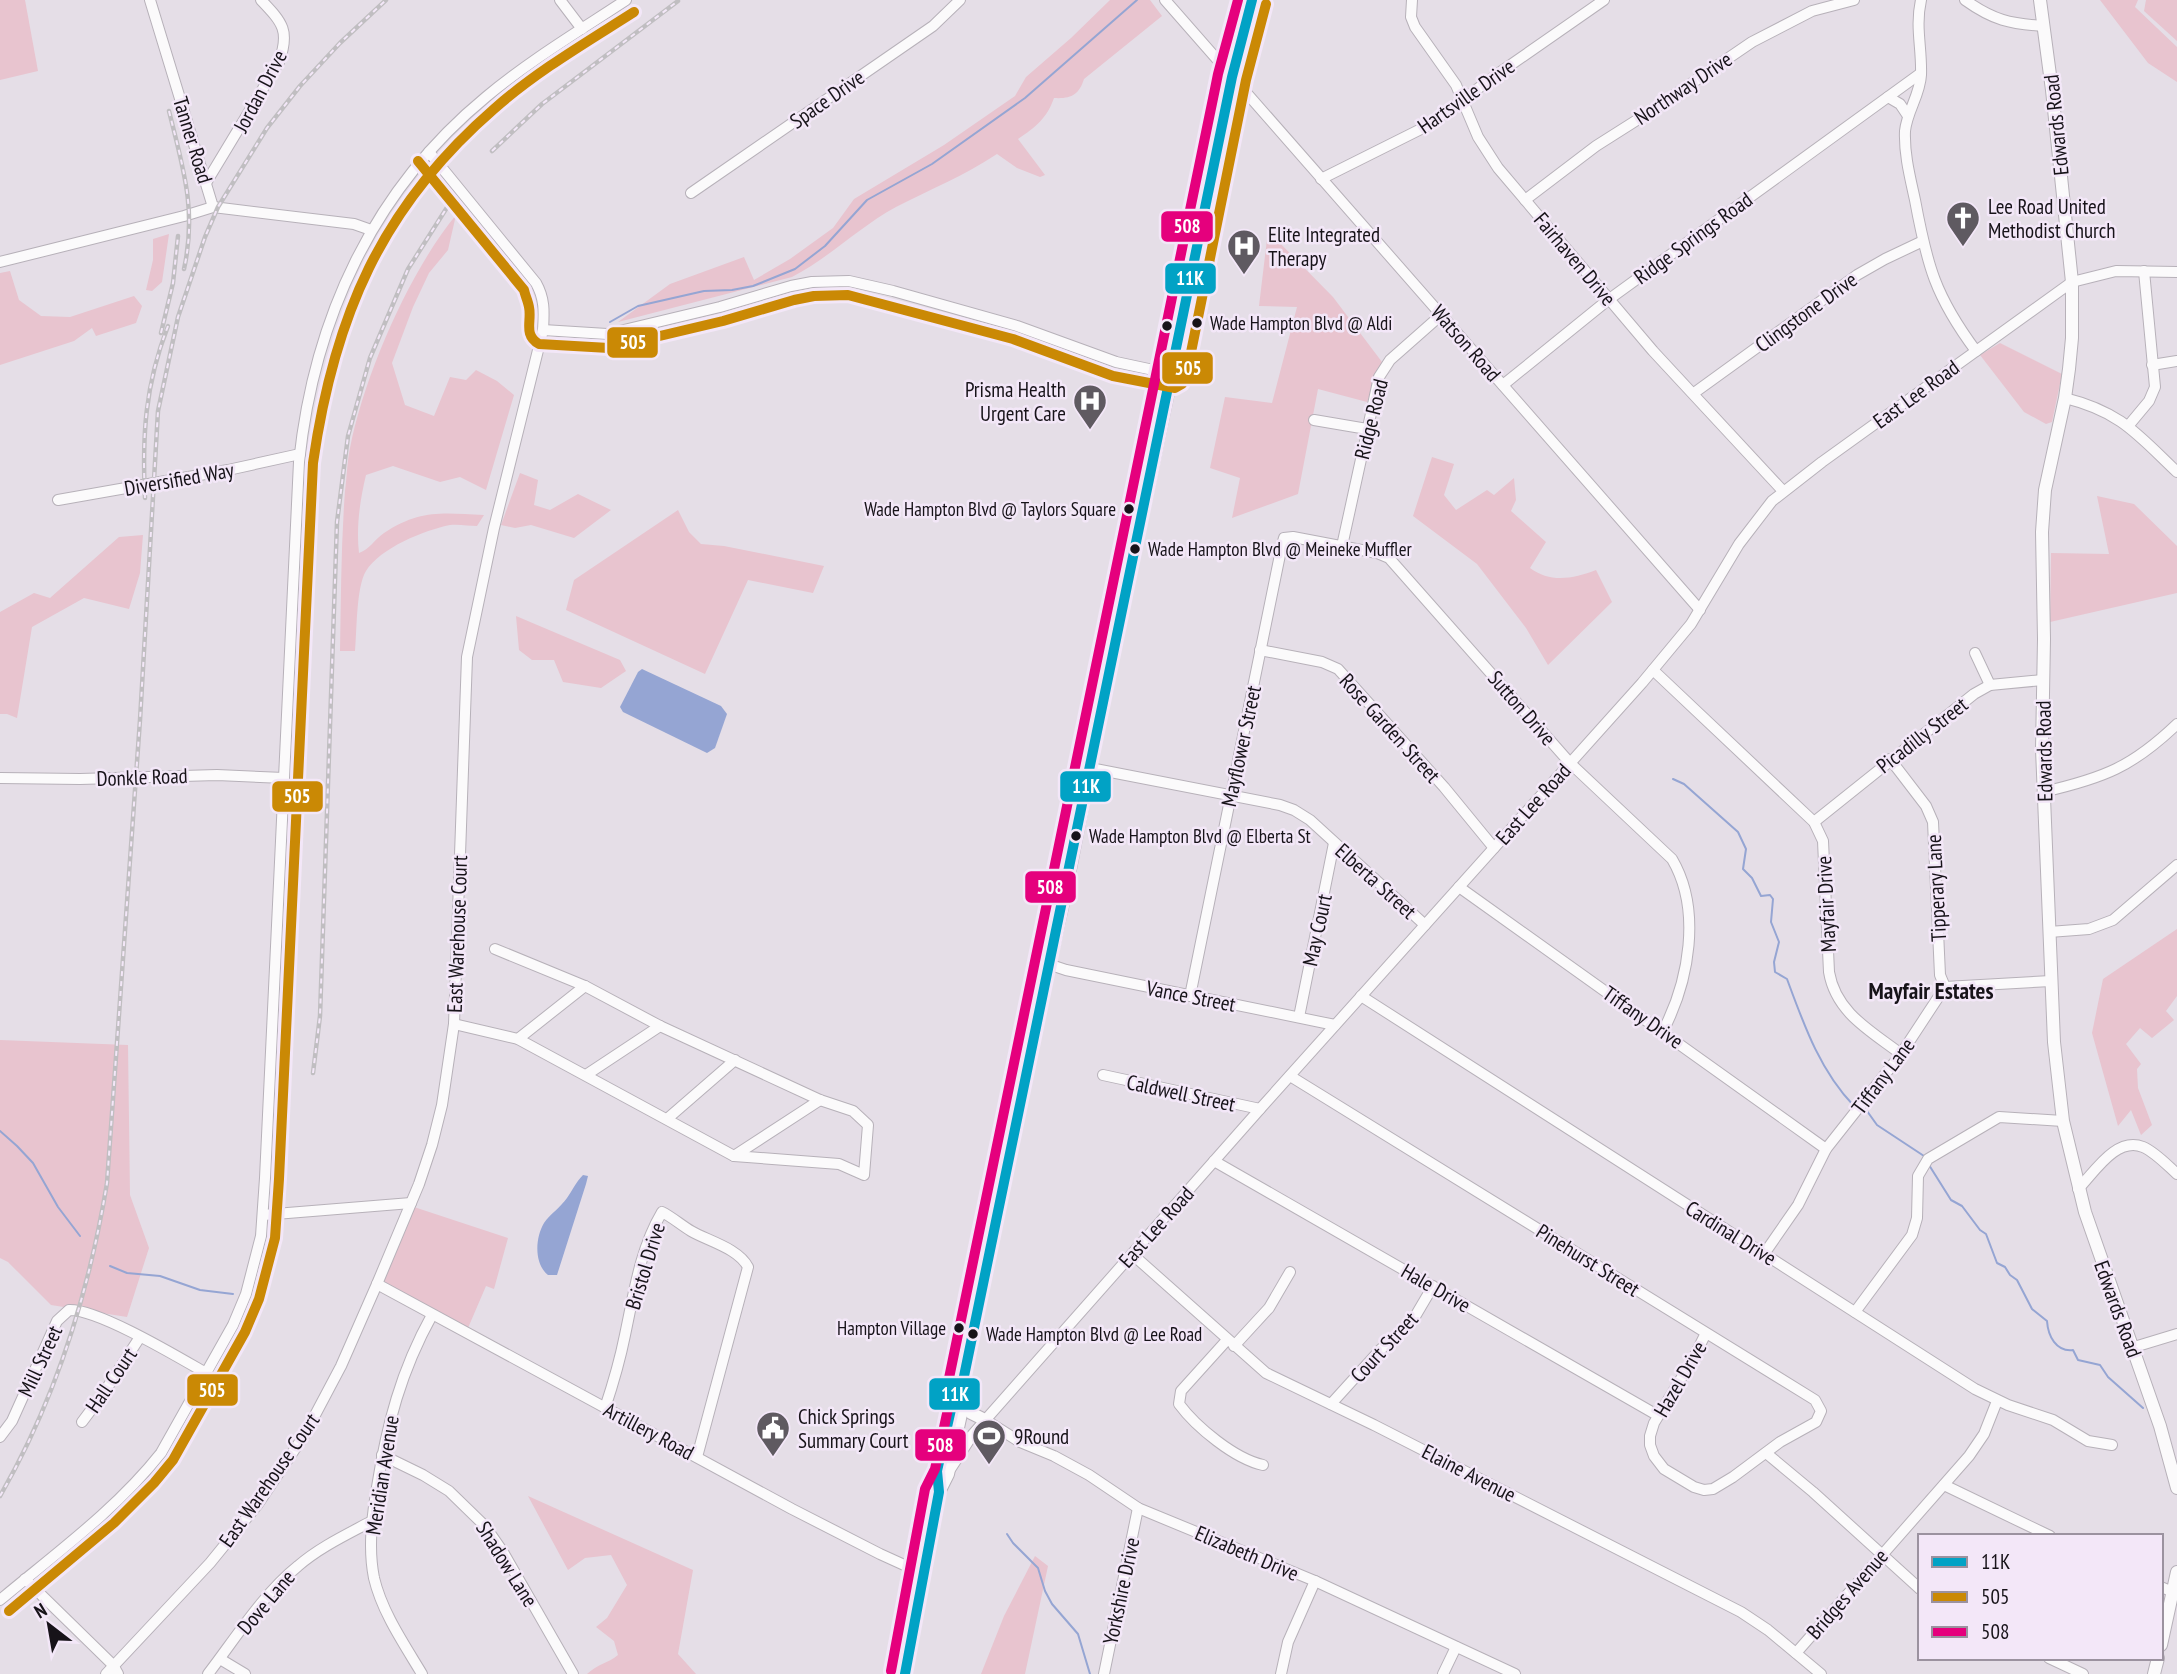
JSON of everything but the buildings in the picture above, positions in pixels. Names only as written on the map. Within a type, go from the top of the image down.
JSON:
[{"type":"main road","points":[[939,1492],[948,1474],[955,1392],[962,1386],[1232,77],[1252,0]]},
{"type":"main road","name":"Edwards Road","points":[[2040,0],[2072,282],[2072,338],[2065,398],[2042,512],[2043,792],[2054,1042],[2063,1121],[2078,1189],[2097,1251],[2168,1450],[2177,1488]]},
{"type":"main road","points":[[905,1674],[939,1492],[937,1471],[964,1400],[966,1393],[962,1386]]},
{"type":"main road","points":[[964,1400],[971,1413],[987,1421]]},
{"type":"main road","points":[[2163,1641],[2172,1622],[2167,1590],[2177,1572]]},
{"type":"street","name":"Tanner Road","points":[[150,0],[212,207],[354,224],[371,230]]},
{"type":"street","name":"Jordan Drive","points":[[206,183],[279,62],[286,43],[283,28],[261,0]]},
{"type":"street","points":[[560,0],[582,29]]},
{"type":"street","points":[[0,1600],[114,1504],[146,1472],[174,1433],[233,1325],[247,1294],[256,1260],[263,1215],[300,454],[307,398],[322,340],[342,287],[371,230],[400,187],[429,152],[486,97],[626,0]]},
{"type":"street","name":"Space Drive","points":[[691,193],[933,26],[960,0]]},
{"type":"street","name":"Watson Road","points":[[1165,0],[1700,610]]},
{"type":"street","name":"Fairhaven Drive","points":[[1412,0],[1411,17],[1415,27],[1456,85],[1488,153],[1608,300],[1783,491]]},
{"type":"street","name":"Hartsville Drive","points":[[1321,178],[1416,133],[1604,0]]},
{"type":"street","name":"Northway Drive","points":[[1525,200],[1596,146],[1752,42],[1812,11],[1854,0]]},
{"type":"street","points":[[1920,0],[1917,25],[1921,73],[1917,94],[1908,116],[1905,144],[1932,277],[1946,307],[1976,351]]},
{"type":"street","points":[[1965,0],[1989,16],[2004,22],[2044,26]]},
{"type":"street","name":"Ridge Springs Road","points":[[1503,385],[1608,300],[1921,73]]},
{"type":"street","points":[[1888,97],[1900,104],[1908,116]]},
{"type":"street","name":"East Warehouse Court","points":[[112,1671],[210,1563],[281,1471],[324,1401],[411,1203],[438,1123],[454,1024],[467,657],[494,528],[543,330],[544,306],[536,283],[429,152]]},
{"type":"street","points":[[0,262],[212,207]]},
{"type":"street","name":"Clingstone Drive","points":[[1695,394],[1857,275],[1923,241]]},
{"type":"street","name":"East Lee Road","points":[[948,1474],[973,1434],[1259,1109],[1653,670],[1700,610],[1748,529],[1783,491],[2072,282],[2116,271],[2177,272]]},
{"type":"street","points":[[2129,425],[2152,396],[2155,380],[2144,271]]},
{"type":"street","points":[[543,330],[607,334],[720,307],[791,286],[849,281],[893,290],[1017,326],[1116,362],[1172,374]]},
{"type":"street","name":"Ridge Road","points":[[1342,546],[1376,386],[1384,368],[1395,355],[1441,315]]},
{"type":"street","points":[[2152,365],[2177,361]]},
{"type":"street","points":[[2065,398],[2103,410],[2129,425],[2177,472]]},
{"type":"street","points":[[1314,420],[1367,429]]},
{"type":"street","name":"Diversified Way","points":[[58,500],[228,470],[300,454]]},
{"type":"street","name":"Sutton Drive","points":[[1284,538],[1293,537],[1377,553],[1396,563],[1570,763],[1665,851],[1678,870],[1687,909],[1688,957],[1681,993],[1663,1031]]},
{"type":"street","name":"Mayflower Street","points":[[1190,996],[1284,538]]},
{"type":"street","name":"Rose Garden Street","points":[[1260,650],[1322,662],[1338,669],[1444,787],[1494,848]]},
{"type":"street","points":[[1975,653],[1990,685]]},
{"type":"street","points":[[1653,670],[1814,822]]},
{"type":"street","name":"Picadilly Street","points":[[1814,822],[1974,694],[1990,685],[2043,680]]},
{"type":"street","points":[[2043,792],[2086,781],[2126,765],[2144,754],[2177,724]]},
{"type":"street","name":"Tipperary Lane","points":[[1890,760],[1926,806],[1933,822],[1940,975],[1945,987]]},
{"type":"street","name":"Elberta Street","points":[[1090,768],[1294,810],[1310,820],[1425,925]]},
{"type":"street","name":"Donkle Road","points":[[0,778],[71,780],[191,775],[284,778]]},
{"type":"street","name":"Mayfair Drive","points":[[1814,822],[1823,841],[1829,972],[1832,986],[1840,1002],[1853,1017],[1901,1054]]},
{"type":"street","name":"May Court","points":[[1299,1017],[1334,843]]},
{"type":"street","points":[[2049,932],[2089,929],[2113,920],[2177,865]]},
{"type":"street","name":"Tiffany Drive","points":[[1459,887],[1826,1149]]},
{"type":"street","points":[[454,1024],[518,1040],[734,1156],[839,1164],[864,1175],[868,1125],[853,1111],[820,1100],[660,1026],[585,986],[495,949]]},
{"type":"street","name":"Vance Street","points":[[1048,964],[1066,971],[1335,1025]]},
{"type":"street","points":[[1945,987],[2051,981]]},
{"type":"street","points":[[518,1040],[585,986]]},
{"type":"street","name":"Tiffany Lane","points":[[1764,1254],[1798,1205],[1826,1149],[1901,1054],[1945,987]]},
{"type":"street","name":"Cardinal Drive","points":[[1361,996],[1997,1401],[2053,1420],[2088,1441],[2112,1445]]},
{"type":"street","points":[[586,1075],[660,1026]]},
{"type":"street","points":[[667,1119],[735,1060]]},
{"type":"street","name":"Caldwell Street","points":[[1102,1075],[1259,1109]]},
{"type":"street","name":"Pinehurst Street","points":[[1290,1076],[1811,1397],[1819,1405],[1821,1414],[1816,1422],[1766,1453]]},
{"type":"street","points":[[734,1156],[820,1100]]},
{"type":"street","points":[[1855,1312],[1912,1235],[1917,1218],[1919,1175],[1928,1159],[1999,1117],[2063,1121]]},
{"type":"street","points":[[2078,1189],[2113,1152],[2127,1145],[2145,1148],[2177,1174]]},
{"type":"street","name":"Hale Drive","points":[[1214,1161],[1657,1416]]},
{"type":"street","points":[[263,1215],[411,1203]]},
{"type":"street","name":"Bristol Drive","points":[[606,1408],[640,1270],[652,1230],[662,1212],[734,1254],[748,1266],[697,1457]]},
{"type":"street","name":"Elaine Avenue","points":[[1132,1254],[1266,1373],[1741,1612],[1768,1630],[1821,1674]]},
{"type":"street","points":[[1263,1465],[1234,1453],[1179,1404],[1181,1391],[1269,1308],[1290,1272]]},
{"type":"street","name":"Artillery Road","points":[[377,1284],[835,1531],[924,1574]]},
{"type":"street","name":"Court Street","points":[[1331,1404],[1380,1350],[1413,1320],[1433,1286]]},
{"type":"street","name":"Mill Street","points":[[0,1437],[12,1421],[57,1321],[65,1312],[78,1310],[89,1313],[206,1373]]},
{"type":"street","name":"Meridian Avenue","points":[[422,1674],[377,1589],[372,1559],[372,1521],[388,1422],[416,1345],[432,1315]]},
{"type":"street","name":"Hazel Drive","points":[[1706,1333],[1657,1416],[1650,1436],[1654,1456],[1664,1469],[1697,1488],[1706,1490],[1718,1486],[1766,1453]]},
{"type":"street","points":[[2131,1348],[2177,1334]]},
{"type":"street","name":"Hall Court","points":[[82,1422],[140,1337]]},
{"type":"street","name":"Bridges Avenue","points":[[1796,1653],[1980,1441],[1997,1401]]},
{"type":"street","points":[[953,1424],[971,1426],[987,1421]]},
{"type":"street","name":"Elizabeth Drive","points":[[987,1421],[1020,1442],[1055,1456],[1089,1475],[1139,1508],[1315,1581],[1515,1674]]},
{"type":"street","points":[[1766,1453],[1918,1587]]},
{"type":"street","name":"Shadow Lane","points":[[382,1455],[449,1491],[485,1526],[503,1552],[573,1674]]},
{"type":"street","points":[[1944,1485],[2046,1534]]},
{"type":"street","name":"Yorkshire Drive","points":[[1104,1674],[1139,1508]]},
{"type":"street","name":"Dove Lane","points":[[208,1674],[271,1593],[295,1567],[332,1542],[372,1521]]},
{"type":"street","points":[[25,1579],[112,1671]]},
{"type":"street","points":[[1281,1674],[1291,1635],[1315,1581]]},
{"type":"street","points":[[1443,1674],[1456,1647]]},
{"type":"street","points":[[220,1659],[245,1674]]},
{"type":"street","points":[[2053,1660],[2083,1674]]},
{"type":"shaded area","points":[[0,0],[25,0],[38,71],[0,80]]},
{"type":"shaded area","points":[[1110,0],[1150,0],[1162,16],[1084,79],[1074,95],[1054,98],[1040,122],[1018,139],[1045,175],[1040,177],[1017,168],[997,154],[882,215],[819,261],[792,277],[618,322],[670,284],[744,257],[754,280],[790,259],[833,228],[854,199],[944,145],[1015,96],[1026,77]]},
{"type":"shaded area","points":[[2100,0],[2138,0],[2135,7],[2177,47],[2177,82],[2148,63]]},
{"type":"shaded area","points":[[2146,0],[2177,0],[2177,41],[2144,11]]},
{"type":"shaded area","points":[[456,215],[448,250],[429,273],[392,363],[405,405],[434,416],[450,377],[466,380],[476,370],[497,381],[514,395],[486,490],[460,477],[440,482],[393,466],[366,475],[359,514],[359,553],[397,525],[421,516],[444,513],[484,515],[477,526],[450,525],[416,536],[392,548],[373,563],[366,571],[360,588],[355,651],[340,651],[345,491],[349,453],[357,420],[377,358],[405,295]]},
{"type":"shaded area","points":[[1268,231],[1333,297],[1382,362],[1367,402],[1318,389],[1298,494],[1232,518],[1240,478],[1210,468],[1225,397],[1272,403],[1297,307],[1259,306]]},
{"type":"shaded area","points":[[169,234],[162,282],[152,291],[146,290],[153,260],[153,239]]},
{"type":"shaded area","points":[[10,271],[19,300],[41,316],[70,317],[134,296],[142,306],[136,323],[96,336],[92,328],[74,341],[0,365],[0,273]]},
{"type":"shaded area","points":[[2000,343],[2062,374],[2052,422],[2046,424],[2024,412],[1980,355]]},
{"type":"shaded area","points":[[1432,457],[1454,464],[1444,495],[1456,510],[1487,490],[1494,495],[1514,478],[1516,500],[1511,511],[1546,542],[1530,568],[1554,578],[1579,576],[1596,570],[1612,602],[1548,665],[1526,628],[1477,564],[1413,516]]},
{"type":"shaded area","points":[[520,473],[538,480],[534,505],[550,510],[578,494],[611,510],[574,538],[531,525],[515,528],[501,525]]},
{"type":"shaded area","points":[[2097,496],[2134,504],[2177,546],[2177,593],[2050,622],[2051,553],[2109,554]]},
{"type":"shaded area","points":[[678,510],[689,532],[701,544],[824,566],[813,593],[748,580],[705,674],[566,610],[574,580]]},
{"type":"shaded area","points":[[143,535],[140,573],[129,609],[84,598],[32,627],[17,718],[0,714],[0,612],[34,593],[50,598],[119,537]]},
{"type":"shaded area","points":[[516,616],[620,660],[626,671],[601,688],[563,682],[554,660],[532,660],[519,650]]},
{"type":"shaded area","points":[[2177,929],[2177,996],[2166,1011],[2174,1020],[2152,1038],[2140,1028],[2126,1044],[2141,1064],[2137,1069],[2138,1088],[2152,1125],[2141,1135],[2131,1110],[2118,1126],[2092,1033],[2103,979]]},
{"type":"shaded area","points":[[0,1040],[128,1045],[130,1195],[149,1248],[127,1317],[51,1305],[8,1262],[0,1258]]},
{"type":"shaded area","points":[[414,1207],[508,1238],[494,1289],[486,1286],[468,1328],[381,1290],[388,1266]]},
{"type":"shaded area","points":[[528,1496],[693,1570],[678,1654],[696,1674],[587,1674],[618,1655],[614,1641],[596,1627],[607,1618],[627,1585],[611,1555],[585,1558],[568,1570]]},
{"type":"shaded area","points":[[1035,1556],[1048,1566],[1025,1674],[981,1674],[1004,1616]]},
{"type":"water","points":[[642,669],[721,706],[727,714],[715,748],[707,753],[623,712],[620,707]]},
{"type":"water","points":[[583,1175],[588,1176],[586,1184],[557,1275],[548,1275],[538,1258],[541,1229]]},
{"type":"waterway","points":[[610,322],[638,306],[704,291],[753,286],[795,269],[825,246],[867,200],[932,164],[1025,98],[1137,0]]},
{"type":"waterway","points":[[1673,779],[1684,784],[1738,832],[1746,849],[1743,869],[1752,878],[1761,896],[1770,895],[1773,899],[1771,922],[1779,942],[1774,962],[1775,972],[1787,979],[1822,1063],[1854,1106]]},
{"type":"waterway","points":[[1864,1111],[1867,1111],[1877,1125],[1924,1156]]},
{"type":"waterway","points":[[0,1131],[33,1163],[58,1207],[80,1236]]},
{"type":"waterway","points":[[1929,1165],[1951,1200],[1962,1206],[1986,1234],[1997,1263],[2005,1267],[2017,1280],[2032,1309],[2047,1321],[2054,1342],[2062,1348],[2073,1350],[2078,1360],[2100,1365],[2108,1377],[2143,1408]]},
{"type":"waterway","points":[[110,1266],[127,1273],[160,1276],[200,1290],[233,1294]]},
{"type":"waterway","points":[[1007,1534],[1038,1568],[1052,1604],[1078,1634],[1090,1674]]},
{"type":"railway","points":[[0,1496],[38,1422],[68,1344],[91,1264],[107,1183],[140,720],[158,411],[178,317],[218,207],[267,128],[300,86],[340,43],[386,0]]},
{"type":"railway","points":[[492,151],[542,104],[678,1]]},
{"type":"railway","points":[[169,111],[189,208],[188,248],[184,269]]},
{"type":"railway","points":[[313,1073],[320,1016],[337,522],[348,436],[370,358],[408,269],[453,198]]},
{"type":"railway","points":[[161,333],[173,283],[178,236]]},
{"type":"railway","points":[[145,498],[147,411],[154,369],[168,326]]},
{"type":"transit line","name":"508","points":[[891,1671],[925,1489],[935,1469],[951,1395],[948,1383],[1218,74],[1238,0]]},
{"type":"transit line","name":"11K","points":[[905,1674],[939,1492],[937,1471],[955,1392],[962,1386],[1232,77],[1252,0]]},
{"type":"transit line","name":"505","points":[[418,161],[524,290],[529,307],[531,336],[539,344],[609,348],[723,321],[794,300],[814,296],[848,295],[1013,339],[1113,376],[1175,388],[1182,384],[1186,377],[1246,80],[1266,4]]},
{"type":"transit line","name":"505","points":[[9,1611],[114,1523],[173,1460],[245,1332],[259,1299],[275,1238],[279,1179],[313,463],[334,360],[350,313],[369,268],[393,226],[421,185],[455,146],[527,82],[634,12]]},
{"type":"place","name":"Lee Road United Methodist Church","points":[[1963,248]]},
{"type":"place","name":"Elite Integrated Therapy","points":[[1244,276]]},
{"type":"place","name":"Wade Hampton Blvd @ Aldi","points":[[1197,323]]},
{"type":"place","name":"Prisma Health Urgent Care","points":[[1090,431]]},
{"type":"place","name":"Wade Hampton Blvd @ Taylors Square","points":[[1129,509]]},
{"type":"place","name":"Wade Hampton Blvd @ Meineke Muffler","points":[[1135,549]]},
{"type":"place","name":"Wade Hampton Blvd @ Elberta St","points":[[1076,836]]},
{"type":"place","name":"Hampton Village","points":[[959,1328]]},
{"type":"place","name":"Wade Hampton Blvd @ Lee Road","points":[[973,1334]]},
{"type":"place","name":"Chick Springs Summary Court","points":[[773,1458]]},
{"type":"place","name":"9Round","points":[[989,1466]]},
{"type":"district","name":"Mayfair Estates","points":[[1931,990]]}]
